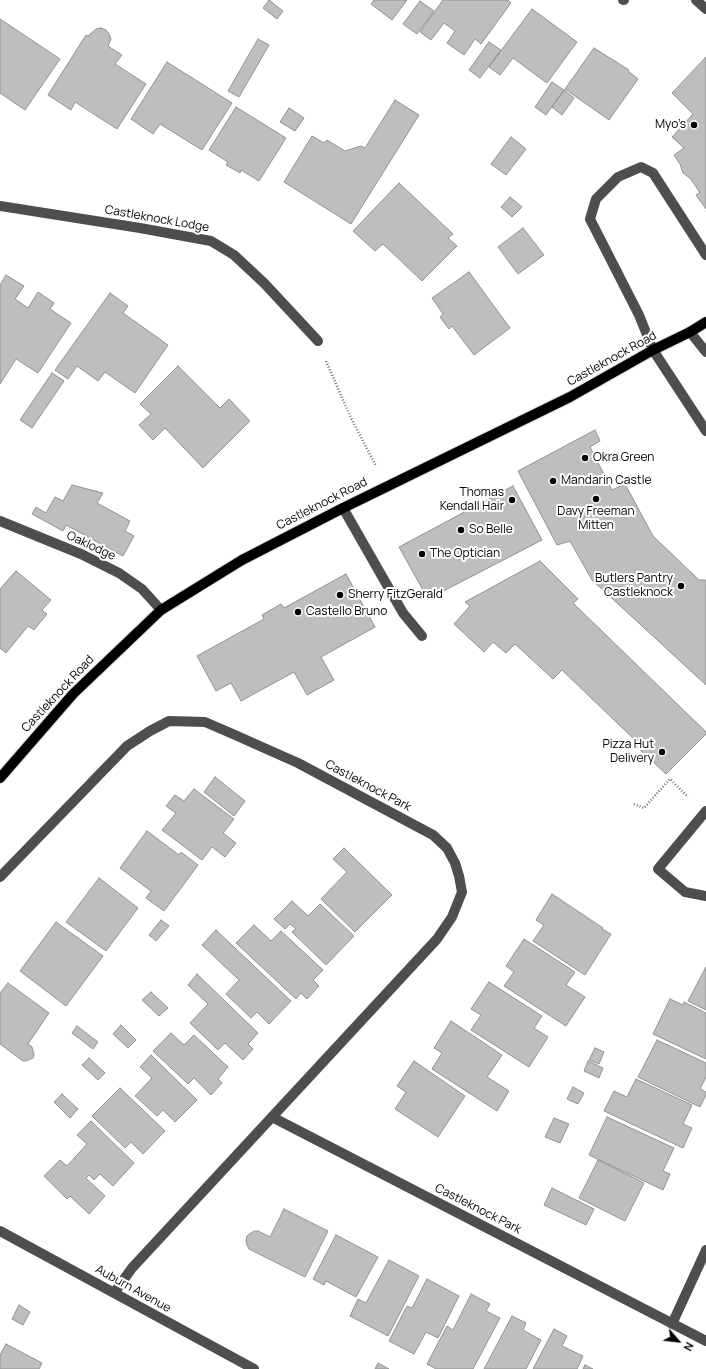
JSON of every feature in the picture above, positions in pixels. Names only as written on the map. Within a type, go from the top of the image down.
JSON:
[{"type":"main road","name":"Castleknock Road","points":[[0,778],[74,694],[161,610],[242,560],[387,486],[570,397],[706,322]]},
{"type":"street","points":[[696,0],[706,9]]},
{"type":"street","points":[[706,255],[653,173],[641,167],[618,177],[596,199],[590,220],[639,314],[653,350],[706,431]]},
{"type":"street","name":"Castleknock Lodge","points":[[0,206],[140,228],[211,241],[234,255],[264,283],[318,341]]},
{"type":"street","points":[[690,332],[706,352]]},
{"type":"street","points":[[343,508],[402,613],[422,636]]},
{"type":"street","name":"Oaklodge","points":[[0,521],[81,554],[118,573],[142,589],[161,610]]},
{"type":"street","name":"Castleknock Park","points":[[0,877],[127,746],[169,721],[204,722],[226,731],[298,763],[433,835],[447,848],[455,862],[459,876],[462,892],[452,917],[437,939],[132,1268],[114,1293]]},
{"type":"street","points":[[706,812],[658,869],[685,892],[706,896]]},
{"type":"street","name":"Castleknock Park","points":[[272,1117],[706,1341]]},
{"type":"street","name":"Auburn Avenue","points":[[0,1231],[254,1369]]},
{"type":"street","points":[[672,1324],[706,1250]]},
{"type":"path","points":[[318,341],[351,418],[387,486]]},
{"type":"path","points":[[634,804],[644,808],[670,779],[688,797]]},
{"type":"building","points":[[269,0],[283,11],[277,19],[263,8]]},
{"type":"building","points":[[374,0],[407,0],[392,20],[371,4]]},
{"type":"building","points":[[443,0],[508,0],[511,3],[481,44],[475,39],[464,55],[447,43],[455,31],[444,23],[431,40],[420,32]]},
{"type":"building","points":[[420,1],[434,11],[417,34],[403,24]]},
{"type":"building","points":[[532,9],[577,42],[547,83],[513,58],[500,75],[489,67]]},
{"type":"building","points":[[0,19],[60,59],[25,110],[0,93]]},
{"type":"building","points":[[101,28],[106,30],[111,39],[108,46],[122,55],[115,64],[146,84],[117,129],[75,102],[71,110],[48,95],[86,35],[88,36],[96,29]]},
{"type":"building","points":[[258,39],[269,45],[239,97],[228,91]]},
{"type":"building","points":[[489,42],[501,50],[480,78],[469,70]]},
{"type":"building","points":[[594,48],[629,70],[628,71],[638,79],[609,120],[565,89]]},
{"type":"building","name":"Myo’s","points":[[706,57],[706,209],[696,195],[700,193],[691,179],[683,173],[680,164],[674,155],[684,148],[672,137],[693,114],[672,93]]},
{"type":"building","points":[[167,62],[232,103],[202,150],[160,124],[153,134],[131,119]]},
{"type":"building","points":[[552,82],[564,90],[546,115],[535,107]]},
{"type":"building","points":[[564,90],[574,98],[562,115],[552,107]]},
{"type":"building","points":[[395,100],[419,115],[351,224],[284,182],[312,136],[324,143],[327,140],[345,151],[361,146],[365,148]]},
{"type":"building","points":[[236,107],[286,138],[259,181],[241,170],[240,173],[226,165],[228,162],[209,150]]},
{"type":"building","points":[[289,108],[304,118],[295,131],[280,122]]},
{"type":"building","points":[[511,137],[526,149],[506,175],[491,164]]},
{"type":"building","points":[[399,183],[453,234],[448,238],[457,246],[422,281],[383,244],[375,251],[353,231]]},
{"type":"building","points":[[510,197],[522,207],[512,217],[501,207]]},
{"type":"building","points":[[523,228],[544,255],[518,274],[498,247]]},
{"type":"building","points":[[469,272],[510,328],[474,355],[452,326],[449,329],[440,317],[443,314],[432,298]]},
{"type":"building","points":[[6,275],[24,286],[15,299],[28,308],[38,292],[54,303],[50,309],[71,323],[38,373],[16,359],[0,384],[0,285]]},
{"type":"building","points":[[110,293],[128,306],[123,313],[168,345],[135,393],[105,372],[98,381],[77,366],[68,379],[55,370]]},
{"type":"building","points":[[178,366],[220,408],[229,399],[250,421],[203,468],[165,428],[153,440],[139,425],[151,414],[140,404]]},
{"type":"building","points":[[52,373],[64,381],[32,428],[20,420]]},
{"type":"building","points":[[595,430],[600,441],[590,447],[612,490],[625,484],[653,536],[699,580],[706,580],[706,685],[592,580],[570,541],[557,545],[518,471]]},
{"type":"building","points":[[72,485],[103,493],[97,503],[130,521],[125,531],[134,536],[123,556],[66,525],[63,531],[32,514],[36,507],[46,513],[55,497],[63,501]]},
{"type":"building","points":[[513,486],[542,540],[428,599],[399,547]]},
{"type":"building","points":[[540,561],[578,599],[573,603],[706,732],[706,734],[666,774],[636,746],[638,743],[562,670],[553,679],[515,644],[506,653],[493,642],[484,652],[454,624],[470,606],[465,602]]},
{"type":"building","points":[[16,571],[51,600],[42,610],[47,614],[34,630],[28,626],[6,653],[0,648],[0,589]]},
{"type":"building","points":[[346,574],[375,627],[321,657],[334,680],[307,695],[294,672],[241,701],[231,683],[216,691],[197,656],[264,619],[262,615],[281,604],[284,608]]},
{"type":"building","points":[[215,777],[245,801],[234,816],[204,792]]},
{"type":"building","points":[[194,789],[234,819],[223,833],[236,843],[225,857],[212,847],[202,860],[162,830],[176,813],[166,806],[175,795],[184,801]]},
{"type":"building","points":[[147,831],[179,855],[181,852],[198,865],[164,911],[146,898],[151,891],[120,868]]},
{"type":"building","points":[[344,848],[392,895],[355,932],[321,899],[347,872],[333,859]]},
{"type":"building","points":[[99,878],[138,908],[106,951],[66,922]]},
{"type":"building","points":[[552,894],[611,934],[585,975],[533,941],[544,925],[536,920]]},
{"type":"building","points":[[292,901],[308,916],[320,904],[354,936],[326,965],[292,932],[296,929],[290,924],[285,929],[274,919]]},
{"type":"building","points":[[161,920],[169,926],[156,941],[149,935]]},
{"type":"building","points":[[56,922],[103,956],[66,1006],[20,971]]},
{"type":"building","points":[[254,925],[271,941],[281,931],[323,970],[313,980],[319,986],[307,999],[301,993],[296,999],[236,943]]},
{"type":"building","points":[[216,930],[291,1001],[269,1024],[257,1012],[251,1018],[226,994],[239,980],[202,945]]},
{"type":"building","points":[[524,939],[575,972],[566,985],[585,997],[566,1026],[504,986],[514,972],[506,966]]},
{"type":"building","points":[[706,967],[706,1010],[688,1001]]},
{"type":"building","points":[[197,974],[258,1033],[248,1044],[253,1049],[243,1060],[225,1043],[218,1050],[190,1023],[208,1004],[188,985]]},
{"type":"building","points":[[489,982],[542,1016],[534,1028],[548,1037],[529,1067],[471,1030],[481,1015],[471,1009]]},
{"type":"building","points":[[8,983],[49,1013],[28,1044],[32,1047],[34,1055],[33,1058],[26,1061],[23,1061],[0,1044],[0,993]]},
{"type":"building","points":[[151,992],[168,1008],[159,1016],[142,1000]]},
{"type":"building","points":[[670,999],[683,1005],[684,1002],[706,1013],[706,1059],[653,1034]]},
{"type":"building","points":[[451,1021],[502,1055],[487,1077],[509,1091],[497,1111],[432,1069],[442,1053],[434,1048]]},
{"type":"building","points":[[121,1025],[136,1040],[128,1048],[113,1034]]},
{"type":"building","points":[[77,1026],[98,1042],[93,1049],[72,1033]]},
{"type":"building","points":[[171,1033],[184,1045],[194,1035],[228,1067],[218,1079],[222,1083],[211,1095],[194,1078],[188,1084],[153,1051]]},
{"type":"building","points":[[657,1040],[706,1063],[706,1077],[700,1089],[706,1092],[706,1095],[700,1107],[638,1077]]},
{"type":"building","points":[[595,1048],[604,1052],[599,1064],[589,1060]]},
{"type":"building","points":[[151,1055],[197,1100],[175,1122],[163,1110],[157,1116],[135,1096],[152,1078],[140,1067]]},
{"type":"building","points":[[89,1058],[105,1073],[98,1080],[82,1065]]},
{"type":"building","points":[[414,1061],[465,1096],[438,1137],[395,1109],[406,1092],[397,1086]]},
{"type":"building","points":[[588,1061],[603,1068],[599,1078],[584,1071]]},
{"type":"building","points":[[636,1079],[692,1105],[683,1124],[692,1128],[683,1148],[604,1111],[614,1091],[627,1097]]},
{"type":"building","points":[[573,1087],[584,1093],[578,1104],[567,1099]]},
{"type":"building","points":[[120,1088],[165,1131],[143,1154],[131,1142],[125,1148],[92,1116]]},
{"type":"building","points":[[62,1094],[78,1109],[70,1118],[54,1102]]},
{"type":"building","points":[[607,1117],[674,1148],[663,1171],[670,1174],[663,1190],[589,1155]]},
{"type":"building","points":[[554,1118],[569,1124],[560,1143],[545,1137]]},
{"type":"building","points":[[91,1121],[134,1163],[113,1186],[100,1174],[94,1180],[89,1175],[86,1178],[105,1196],[89,1214],[70,1196],[67,1199],[44,1176],[60,1160],[67,1166],[87,1144],[77,1135]]},
{"type":"building","points":[[598,1160],[644,1183],[625,1221],[579,1198]]},
{"type":"building","points":[[552,1188],[594,1209],[586,1225],[544,1205]]},
{"type":"building","points":[[284,1209],[328,1231],[305,1277],[249,1249],[247,1245],[247,1236],[254,1231],[258,1231],[270,1237]]},
{"type":"building","points":[[336,1235],[378,1257],[356,1297],[326,1281],[324,1285],[313,1279]]},
{"type":"building","points":[[389,1260],[419,1276],[388,1336],[350,1316],[358,1299],[366,1303]]},
{"type":"building","points":[[427,1279],[459,1296],[438,1338],[426,1332],[414,1354],[389,1341],[407,1306],[412,1308]]},
{"type":"building","points":[[471,1294],[490,1304],[486,1311],[500,1318],[473,1369],[436,1369],[427,1364],[447,1326],[453,1330]]},
{"type":"building","points":[[19,1305],[30,1312],[23,1325],[12,1319]]},
{"type":"building","points":[[512,1316],[526,1323],[523,1330],[541,1340],[526,1369],[484,1369]]},
{"type":"building","points":[[554,1329],[567,1336],[562,1346],[583,1356],[577,1369],[533,1369]]},
{"type":"building","points":[[6,1344],[42,1363],[39,1369],[0,1369],[0,1355]]},
{"type":"building","points":[[378,1363],[389,1369],[375,1369]]},
{"type":"building","points":[[585,1365],[593,1369],[583,1369]]},
{"type":"place","name":"Myo’s","points":[[694,125]]},
{"type":"place","name":"Okra Green","points":[[585,458]]},
{"type":"place","name":"Mandarin Castle","points":[[553,481]]},
{"type":"place","name":"Davy Freeman Mitten","points":[[596,499]]},
{"type":"place","name":"Thomas Kendall Hair","points":[[512,500]]},
{"type":"place","name":"So Belle","points":[[461,530]]},
{"type":"place","name":"The Optician","points":[[422,554]]},
{"type":"place","name":"Butlers Pantry Castleknock","points":[[681,586]]},
{"type":"place","name":"Sherry FitzGerald","points":[[340,595]]},
{"type":"place","name":"Castello Bruno","points":[[298,612]]},
{"type":"place","name":"Pizza Hut Delivery","points":[[662,752]]}]
